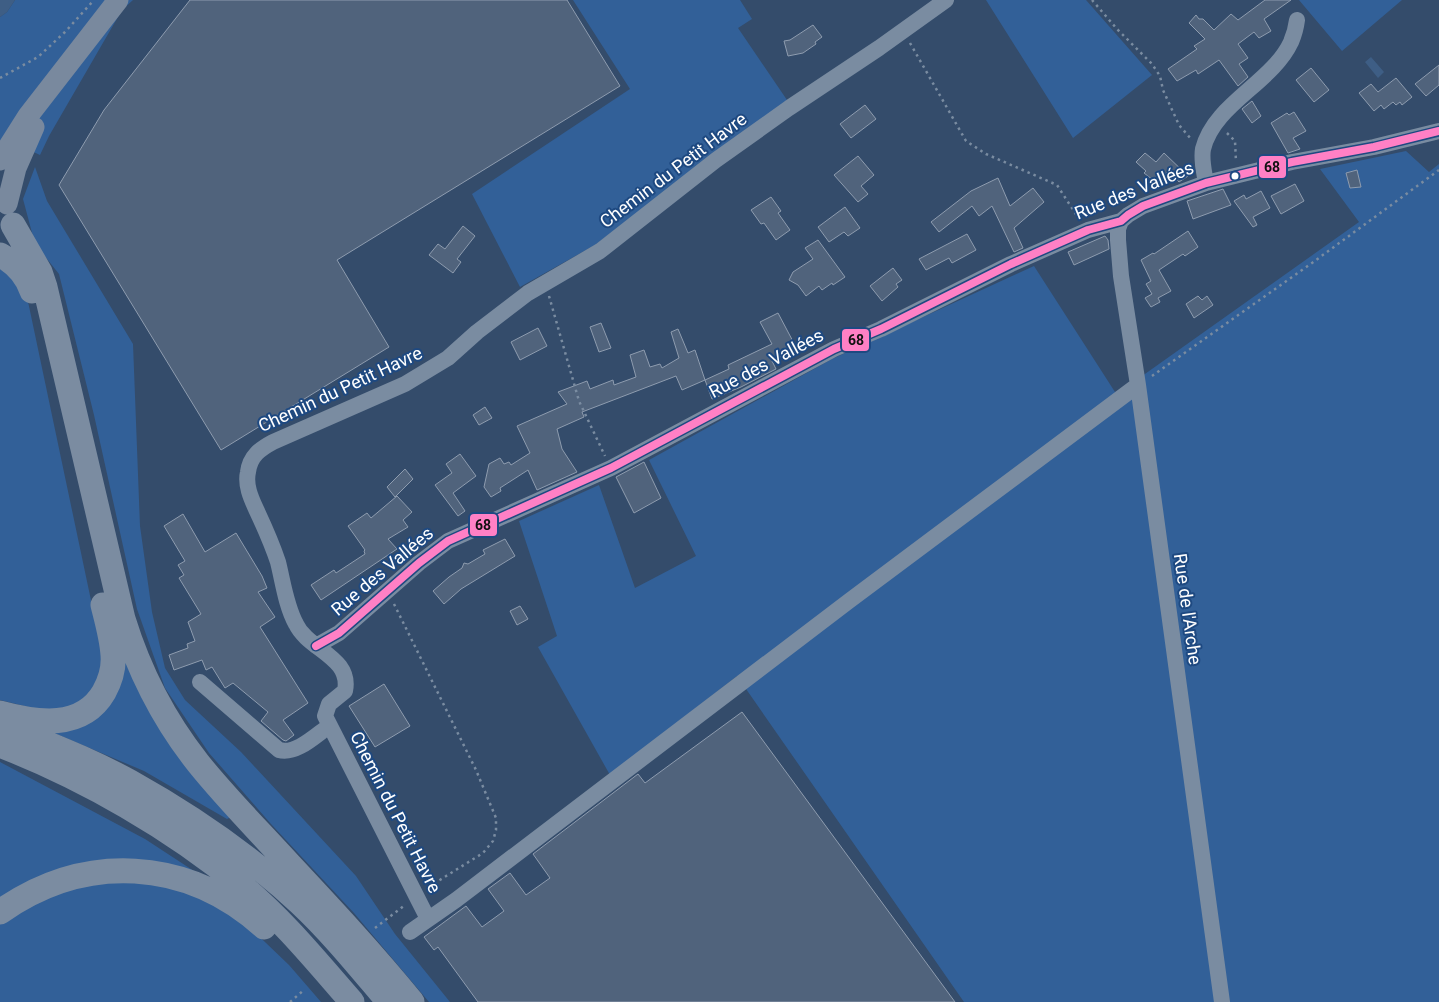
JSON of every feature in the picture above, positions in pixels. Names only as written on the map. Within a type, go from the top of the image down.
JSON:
[{"type":"highway","points":[[7,209],[40,272],[45,287],[115,588],[134,653],[153,693],[170,724],[197,762],[341,919],[412,1002]]},
{"type":"highway","points":[[0,255],[17,265],[21,270],[30,286],[34,299],[89,533],[112,641],[113,656],[108,685],[100,698],[82,715],[53,721],[0,714]]},
{"type":"highway","points":[[0,724],[73,754],[130,782],[178,810],[243,854],[301,904],[389,1002]]},
{"type":"highway","points":[[0,745],[65,773],[120,802],[201,856],[242,886],[281,923],[310,953],[348,998]]},
{"type":"highway","points":[[0,912],[33,892],[72,877],[119,870],[144,871],[167,875],[212,890],[237,905],[287,947],[323,986],[348,998]]},
{"type":"main road","points":[[0,160],[28,116],[118,0]]},
{"type":"main road","points":[[0,249],[10,236],[7,209],[16,168],[33,128],[70,61]]},
{"type":"street","name":"Chemin du Petit Havre","points":[[428,920],[325,716],[329,704],[345,691],[347,682],[345,673],[338,663],[302,635],[295,624],[277,559],[251,497],[247,480],[253,457],[259,449],[405,384],[448,358],[477,332],[528,293],[600,251],[716,160],[946,0]]},
{"type":"street","points":[[1206,183],[1202,162],[1204,146],[1208,137],[1220,118],[1280,59],[1290,44],[1297,20]]},
{"type":"street","name":"Rue des Vallées","points":[[316,646],[339,633],[419,563],[448,541],[611,468],[834,349],[881,329],[1011,264],[1088,230],[1121,222],[1128,215],[1143,206],[1206,183],[1292,162],[1374,147],[1439,131]]},
{"type":"street","name":"Rue de l'Arche","points":[[1121,222],[1118,228],[1121,276],[1138,386],[1222,1002]]},
{"type":"street","points":[[410,932],[1138,386]]},
{"type":"street","points":[[200,682],[279,750],[286,752],[295,749],[329,726]]},
{"type":"path","points":[[0,78],[38,57],[65,32],[94,0]]},
{"type":"path","points":[[1092,0],[1117,29],[1152,64],[1160,76],[1163,90],[1179,125],[1195,143],[1204,146]]},
{"type":"path","points":[[904,30],[966,141],[986,154],[1057,186],[1088,230]]},
{"type":"path","points":[[1215,125],[1227,132],[1235,141],[1237,155],[1236,176]]},
{"type":"path","points":[[1138,386],[1312,263],[1439,170]]},
{"type":"path","points":[[545,283],[579,401],[611,468]]},
{"type":"path","points":[[375,928],[416,896],[483,853],[493,841],[496,830],[496,818],[476,770],[428,675],[389,591]]},
{"type":"path","points":[[290,1002],[304,990]]},
{"type":"shaded area","points":[[0,0],[15,0],[7,12],[0,17]]},
{"type":"shaded area","points":[[15,0],[133,0],[122,10],[49,136],[40,155],[3,138],[0,143],[0,17],[7,12]]},
{"type":"shaded area","points":[[573,0],[740,0],[752,19],[738,28],[787,100],[595,245],[520,287],[472,194],[630,89]]},
{"type":"shaded area","points":[[986,0],[1086,0],[1152,75],[1073,138]]},
{"type":"shaded area","points":[[1299,0],[1402,0],[1342,51]]},
{"type":"shaded area","points":[[1371,57],[1384,72],[1378,78],[1365,62]]},
{"type":"shaded area","points":[[1406,151],[1429,172],[1439,164],[1439,1002],[964,1002],[737,676],[610,775],[538,647],[557,636],[519,521],[599,485],[635,588],[696,556],[649,460],[832,359],[1034,266],[1115,392],[1128,386],[1359,222],[1320,169]]},
{"type":"shaded area","points":[[35,167],[47,201],[133,344],[140,526],[152,612],[165,668],[185,700],[241,752],[356,876],[395,934],[450,1002],[429,1002],[354,913],[271,824],[209,753],[165,688],[137,609],[94,415],[59,274],[35,244],[23,199]]},
{"type":"shaded area","points":[[0,269],[15,277],[26,292],[96,624],[124,654],[233,816],[227,819],[144,771],[54,733],[49,712],[0,700]]},
{"type":"shaded area","points":[[0,762],[145,839],[197,873],[289,965],[321,1002],[0,1002]]},
{"type":"building","points":[[190,0],[567,0],[620,86],[337,260],[389,347],[221,450],[59,185],[104,110]]},
{"type":"building","points":[[1265,0],[1291,0],[1264,19],[1271,31],[1259,38],[1254,32],[1238,44],[1248,58],[1239,64],[1248,77],[1238,86],[1219,60],[1198,74],[1196,70],[1177,81],[1168,69],[1197,49],[1194,46],[1205,39],[1189,23],[1196,15],[1214,30],[1231,14],[1238,20]]},
{"type":"building","points":[[813,25],[822,37],[803,53],[788,56],[784,41],[790,40]]},
{"type":"building","points":[[1439,65],[1439,85],[1426,96],[1415,84]]},
{"type":"building","points":[[1311,68],[1329,90],[1314,102],[1296,80]]},
{"type":"building","points":[[1396,78],[1412,97],[1402,105],[1400,102],[1396,105],[1393,102],[1384,109],[1381,105],[1374,111],[1359,93],[1371,84],[1378,92]]},
{"type":"building","points":[[1252,101],[1261,116],[1252,123],[1242,109]]},
{"type":"building","points":[[865,105],[876,119],[851,138],[840,124]]},
{"type":"building","points":[[1294,112],[1306,131],[1293,138],[1300,149],[1288,153],[1271,123],[1287,113],[1289,115]]},
{"type":"building","points":[[1145,153],[1156,162],[1164,153],[1188,176],[1179,182],[1168,171],[1157,183],[1144,173],[1146,171],[1136,162]]},
{"type":"building","points":[[858,156],[874,175],[861,186],[868,194],[858,202],[834,175]]},
{"type":"building","points":[[1357,170],[1361,187],[1350,188],[1346,173]]},
{"type":"building","points":[[998,178],[1010,206],[1033,188],[1044,202],[1014,228],[1023,248],[1014,252],[992,206],[979,216],[972,206],[939,232],[931,222],[971,191]]},
{"type":"building","points":[[1295,184],[1304,201],[1281,214],[1271,196]]},
{"type":"building","points":[[1223,189],[1231,205],[1193,219],[1187,201]]},
{"type":"building","points":[[1261,191],[1270,208],[1253,217],[1257,225],[1253,227],[1234,201],[1244,195],[1246,199]]},
{"type":"building","points":[[771,197],[781,211],[778,213],[790,230],[776,240],[764,223],[761,224],[751,210]]},
{"type":"building","points":[[845,207],[860,228],[848,236],[844,232],[829,242],[818,227]]},
{"type":"building","points":[[463,226],[475,236],[457,259],[461,262],[453,273],[429,255],[438,244],[445,249]]},
{"type":"building","points":[[1188,231],[1198,247],[1185,256],[1183,254],[1159,270],[1171,291],[1158,298],[1160,302],[1151,307],[1145,298],[1152,294],[1146,284],[1151,281],[1141,260],[1154,254]]},
{"type":"building","points":[[967,234],[976,250],[952,263],[949,258],[926,270],[919,259]]},
{"type":"building","points":[[1105,236],[1108,240],[1109,249],[1074,265],[1068,252]]},
{"type":"building","points":[[818,240],[845,277],[822,290],[819,286],[806,296],[798,285],[789,280],[793,272],[813,259],[805,248]]},
{"type":"building","points":[[893,268],[902,280],[896,284],[898,287],[882,301],[870,286]]},
{"type":"building","points":[[1198,296],[1202,300],[1207,296],[1213,305],[1194,318],[1186,304]]},
{"type":"building","points":[[778,313],[797,349],[772,361],[776,369],[712,399],[705,380],[729,369],[728,365],[772,344],[760,322]]},
{"type":"building","points":[[601,323],[611,348],[599,352],[590,327]]},
{"type":"building","points":[[538,328],[547,346],[520,360],[511,342]]},
{"type":"building","points":[[678,329],[688,353],[695,350],[705,380],[682,390],[676,376],[582,412],[584,417],[557,429],[562,449],[577,472],[537,490],[528,470],[500,488],[501,491],[491,497],[484,487],[489,464],[500,458],[504,464],[509,462],[511,465],[530,453],[517,426],[567,404],[558,392],[587,381],[590,389],[613,380],[614,385],[636,377],[630,355],[644,350],[650,367],[660,364],[662,368],[679,358],[671,332]]},
{"type":"building","points":[[485,407],[492,418],[479,425],[473,415]]},
{"type":"building","points":[[460,454],[476,476],[453,493],[465,511],[458,516],[435,485],[452,473],[446,464]]},
{"type":"building","points":[[644,462],[661,498],[634,513],[616,477]]},
{"type":"building","points":[[405,469],[413,479],[395,497],[387,487]]},
{"type":"building","points":[[397,496],[412,512],[403,520],[408,527],[388,539],[397,549],[321,600],[311,585],[334,570],[336,573],[365,554],[365,550],[348,526],[367,513],[371,518]]},
{"type":"building","points":[[183,514],[205,552],[236,533],[262,576],[267,588],[258,592],[275,617],[260,627],[308,703],[283,720],[294,735],[286,741],[261,721],[268,712],[233,683],[225,688],[212,667],[206,670],[202,660],[174,670],[169,655],[188,648],[187,644],[195,641],[188,622],[201,614],[179,578],[184,575],[178,565],[185,561],[164,526]]},
{"type":"building","points":[[505,539],[515,556],[461,589],[444,604],[433,591],[462,568],[464,563],[468,564],[485,554],[483,550]]},
{"type":"building","points":[[520,606],[528,619],[517,625],[510,611]]},
{"type":"building","points":[[384,684],[410,726],[375,747],[349,706]]},
{"type":"building","points":[[742,712],[955,1002],[478,1002],[438,947],[434,950],[424,937],[466,906],[482,927],[504,911],[488,889],[510,873],[526,895],[550,878],[533,854],[638,774],[645,783]]},
{"type":"transit line","name":"68","points":[[316,646],[339,633],[419,563],[448,541],[611,468],[834,349],[881,329],[1011,264],[1088,230],[1121,221],[1143,206],[1206,183],[1292,162],[1374,147],[1439,131]]}]
